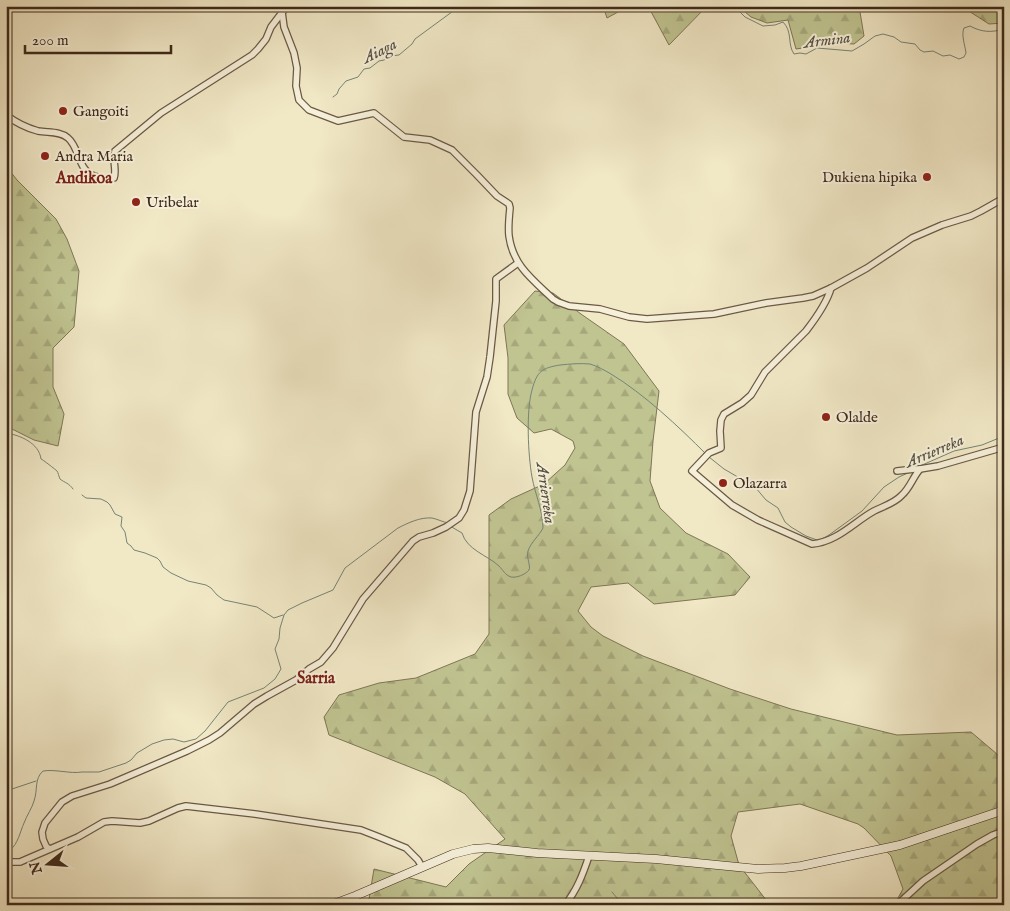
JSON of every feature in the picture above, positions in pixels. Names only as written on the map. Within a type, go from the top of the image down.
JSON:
[{"type":"street","points":[[6,116],[37,131],[62,134],[69,139],[83,167],[88,172],[101,178],[114,178],[113,156],[115,151],[161,113],[252,55],[266,39],[270,27],[287,6]]},
{"type":"street","points":[[282,12],[284,26],[294,53],[297,68],[296,86],[299,100],[309,110],[338,121],[374,113],[404,137],[430,140],[452,150],[497,196],[509,204],[509,237],[518,263],[526,273],[558,302],[574,307],[607,311],[629,317],[657,319],[714,314],[812,296],[867,268],[912,238],[941,225],[971,216],[1004,198]]},
{"type":"street","points":[[49,849],[43,839],[42,832],[45,823],[62,802],[72,796],[110,784],[209,740],[254,704],[296,680],[309,668],[321,662],[333,648],[362,599],[413,541],[419,536],[433,533],[458,518],[464,510],[470,491],[476,412],[488,370],[496,301],[496,279],[518,263]]},
{"type":"street","points":[[831,288],[828,298],[806,331],[765,372],[751,395],[724,414],[721,420],[721,448],[707,455],[692,471],[732,505],[758,520],[812,544],[830,540],[874,511],[892,503],[911,484],[920,469]]},
{"type":"street","points":[[897,471],[938,466],[1004,447]]},
{"type":"street","points":[[6,862],[20,862],[78,837],[104,822],[140,823],[186,806],[361,830],[406,848],[422,867]]},
{"type":"street","points":[[331,905],[453,854],[473,849],[488,848],[537,853],[656,859],[758,869],[785,868],[900,845],[1004,810]]},
{"type":"street","points":[[897,905],[922,881],[976,844],[1004,831]]},
{"type":"street","points":[[565,905],[581,879],[589,856]]},
{"type":"green space","points":[[603,6],[629,6],[607,18]]},
{"type":"green space","points":[[648,6],[707,6],[669,45]]},
{"type":"green space","points":[[738,6],[859,6],[864,36],[854,44],[837,43],[796,49],[788,20],[767,23],[751,17]]},
{"type":"green space","points":[[961,6],[1004,6],[1004,23],[989,24]]},
{"type":"green space","points":[[6,166],[17,180],[56,219],[67,239],[79,271],[74,327],[53,348],[53,387],[64,414],[58,446],[34,440],[6,426]]},
{"type":"green space","points":[[535,291],[553,293],[624,344],[659,391],[650,481],[660,508],[686,533],[728,554],[750,577],[735,595],[654,604],[628,583],[591,587],[578,611],[591,627],[603,636],[643,656],[730,689],[791,709],[897,735],[971,732],[1004,760],[1004,905],[894,905],[903,889],[891,856],[858,824],[800,804],[738,812],[731,836],[739,865],[770,905],[368,905],[374,869],[446,887],[469,864],[505,839],[465,794],[435,777],[329,735],[324,717],[339,695],[379,683],[416,678],[475,654],[489,634],[489,515],[511,499],[544,484],[565,465],[575,448],[573,441],[551,429],[534,433],[517,418],[508,394],[508,358],[504,325]]},
{"type":"waterway","name":"Aiaga","points":[[333,97],[346,81],[358,77],[364,69],[370,68],[379,61],[390,56],[399,55],[415,39],[460,6]]},
{"type":"waterway","name":"Armina","points":[[734,6],[745,17],[763,26],[783,22],[788,30],[794,54],[806,54],[817,48],[852,51],[875,36],[883,34],[894,37],[901,42],[915,44],[924,52],[933,51],[943,56],[950,55],[959,59],[964,57],[966,53],[963,37],[964,28],[970,26],[982,31],[1004,29]]},
{"type":"waterway","name":"Arrierreka","points":[[450,526],[462,533],[468,544],[494,562],[509,576],[518,577],[529,570],[528,551],[543,528],[542,515],[531,468],[528,433],[529,409],[536,378],[545,369],[560,365],[586,364],[606,371],[648,401],[706,454]]},
{"type":"waterway","points":[[6,433],[23,438],[33,444],[37,448],[41,459],[57,471],[60,479],[73,489]]},
{"type":"waterway","name":"Arrierreka","points":[[920,466],[954,451],[982,445],[1004,436]]},
{"type":"waterway","name":"Arrierreka","points":[[709,457],[724,469],[755,487],[766,500],[778,508],[785,522],[791,527],[817,540]]},
{"type":"waterway","name":"Arrierreka","points":[[820,540],[862,511],[884,487],[910,472]]},
{"type":"waterway","points":[[82,495],[86,498],[101,499],[107,502],[115,514],[122,517],[121,526],[125,532],[127,543],[134,550],[157,558],[163,567],[171,573],[188,581],[206,585],[224,600],[257,607],[274,618],[283,615]]},
{"type":"waterway","name":"Arrierreka","points":[[6,849],[10,850],[17,841],[33,804],[38,778],[43,771],[99,772],[126,763],[137,753],[152,744],[164,740],[173,739],[184,742],[196,739],[205,731],[228,702],[264,688],[275,679],[281,669],[275,649],[284,615],[288,610],[333,590],[345,568],[398,528],[423,518],[434,518],[448,523]]},
{"type":"waterway","points":[[6,791],[36,781]]},
{"type":"waterway","points":[[612,892],[623,905]]},
{"type":"place","name":"Gangoiti","points":[[63,111]]},
{"type":"place","name":"Andra Maria","points":[[45,156]]},
{"type":"place","name":"Dukiena hipika","points":[[927,177]]},
{"type":"place","name":"Uribelar","points":[[136,202]]},
{"type":"place","name":"Olalde","points":[[826,417]]},
{"type":"place","name":"Olazarra","points":[[723,483]]},
{"type":"district","name":"Andikoa","points":[[84,177]]},
{"type":"district","name":"Sarria","points":[[316,677]]}]
